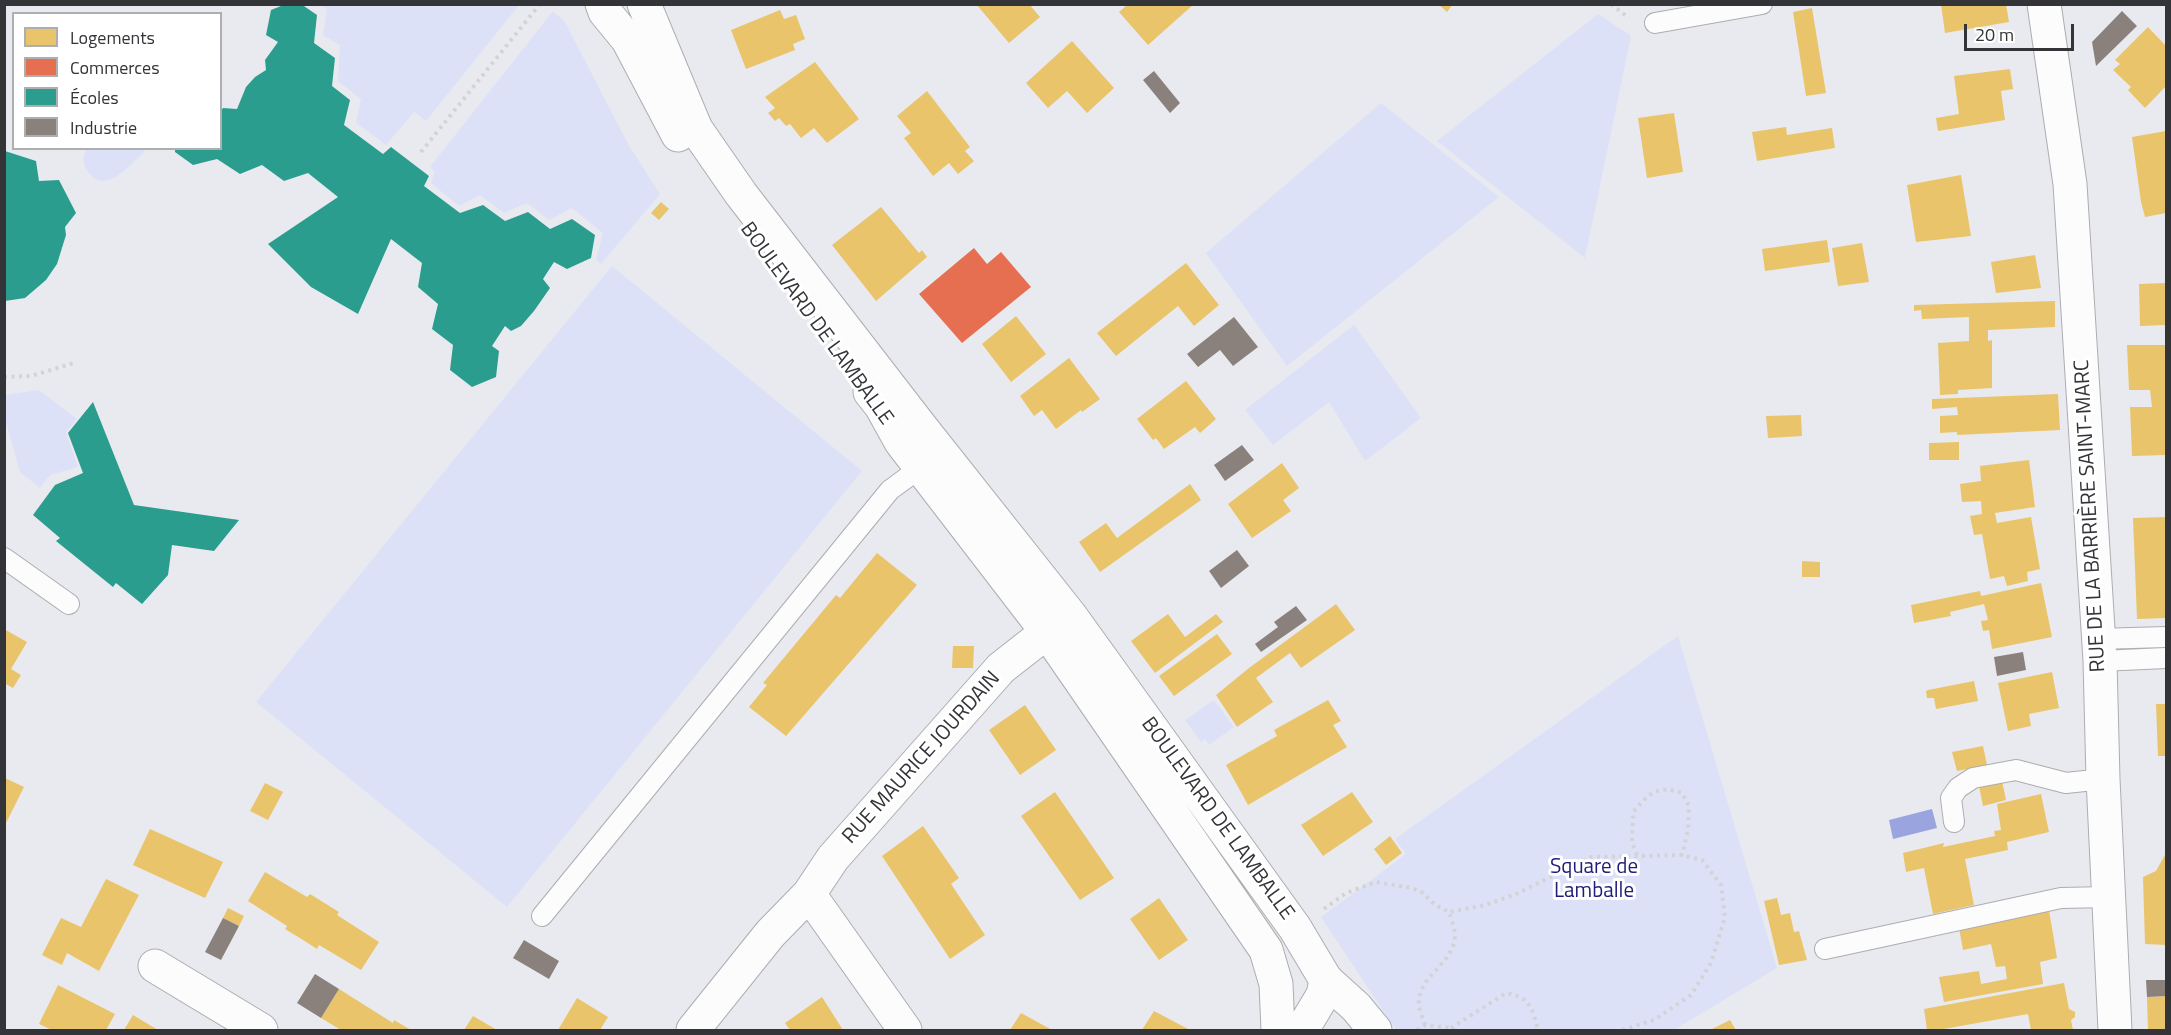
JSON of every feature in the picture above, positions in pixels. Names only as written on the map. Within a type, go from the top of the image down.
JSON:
[{"type":"street","name":"BOULEVARD DE LAMBALLE","points":[[602,4],[605,12],[628,40],[682,143],[881,406],[901,442],[920,468],[1058,623],[1266,950],[1275,984],[1278,1030]]},
{"type":"street","name":"BOULEVARD DE LAMBALLE","points":[[644,4],[696,129],[741,194],[799,269],[1058,623],[1295,928],[1326,980],[1356,1007],[1375,1030]]},
{"type":"street","name":"RUE DE LA BARRIÈRE SAINT-MARC","points":[[2044,4],[2070,184],[2099,650],[2115,1030]]},
{"type":"street","name":"RUE MAURICE JOURDAIN","points":[[693,1030],[770,934],[809,894],[833,858],[1001,668],[1058,623]]},
{"type":"street","points":[[809,894],[905,1030]]},
{"type":"street","points":[[155,966],[261,1030]]},
{"type":"street","points":[[1302,1030],[1323,994],[1326,980]]},
{"type":"lane","points":[[1655,23],[1762,4]]},
{"type":"lane","points":[[542,916],[890,490],[920,468]]},
{"type":"lane","points":[[4,558],[69,603]]},
{"type":"lane","points":[[2099,650],[2166,637]]},
{"type":"lane","points":[[2099,650],[2166,658]]},
{"type":"lane","points":[[1954,822],[1951,798],[1958,788],[1973,778],[2016,770],[2066,783],[2103,779]]},
{"type":"lane","points":[[1825,949],[2061,898],[2108,897]]},
{"type":"path","points":[[421,152],[540,4]]},
{"type":"path","points":[[4,376],[31,376],[74,363]]},
{"type":"path","points":[[1637,855],[1632,842],[1632,812],[1650,792],[1670,789],[1682,793],[1689,806],[1688,830],[1682,855]]},
{"type":"path","points":[[1321,911],[1346,893],[1376,882],[1412,888],[1449,912],[1486,905],[1516,894],[1591,857],[1682,855],[1702,860],[1721,885],[1725,917],[1711,963],[1691,995],[1654,1020],[1622,1030]]},
{"type":"path","points":[[1425,1024],[1419,1006],[1423,985],[1451,950],[1455,934],[1449,912]]},
{"type":"path","points":[[1417,1030],[1425,1024],[1452,1029],[1506,993],[1518,995],[1531,1005],[1538,1030]]},
{"type":"green space","points":[[321,5],[519,5],[426,121],[414,112],[386,145],[356,123],[361,99],[338,81],[340,45],[323,35],[327,9]]},
{"type":"green space","points":[[553,11],[565,22],[628,144],[660,194],[601,264],[596,260],[603,233],[572,208],[549,220],[527,203],[504,213],[480,195],[459,206],[431,183],[435,172],[430,167]]},
{"type":"green space","points":[[1598,14],[1631,36],[1585,258],[1437,141]]},
{"type":"green space","points":[[1381,103],[1499,197],[1287,366],[1206,253]]},
{"type":"green space","points":[[85,150],[144,150],[124,171],[109,180],[102,181],[95,179],[86,169]]},
{"type":"green space","points":[[612,266],[862,471],[507,907],[256,702]]},
{"type":"green space","points":[[1354,325],[1421,418],[1365,461],[1329,402],[1273,445],[1245,410]]},
{"type":"green space","points":[[39,390],[77,419],[66,432],[78,467],[50,475],[40,488],[20,472],[5,419],[5,395]]},
{"type":"green space","name":"Square de Lamballe","points":[[1678,636],[1777,968],[1674,1030],[1396,1030],[1321,917],[1406,854],[1395,839]]},
{"type":"green space","points":[[1214,700],[1234,727],[1209,745],[1205,739],[1201,742],[1185,720]]},
{"type":"water","points":[[1932,809],[1937,828],[1893,839],[1889,820]]},
{"type":"building: Logements","points":[[976,4],[1029,4],[1040,17],[1009,43]]},
{"type":"building: Logements","points":[[1128,4],[1194,4],[1148,45],[1119,12]]},
{"type":"building: Logements","points":[[1438,4],[1453,4],[1447,12]]},
{"type":"building: Logements","points":[[1941,4],[2006,4],[2009,22],[1945,33]]},
{"type":"building: Logements","points":[[1812,8],[1826,93],[1806,96],[1793,12]]},
{"type":"building: Logements","points":[[780,10],[784,19],[796,15],[805,39],[793,44],[795,50],[746,69],[731,30]]},
{"type":"building: Logements","points":[[2148,27],[2166,46],[2166,86],[2145,108],[2128,90],[2131,87],[2113,70],[2120,64],[2115,60]]},
{"type":"building: Logements","points":[[1072,41],[1114,88],[1087,113],[1067,91],[1048,108],[1026,83]]},
{"type":"building: Logements","points":[[815,62],[859,119],[827,143],[814,128],[801,138],[790,124],[786,126],[779,118],[775,121],[768,113],[775,108],[765,97]]},
{"type":"building: Logements","points":[[2010,69],[2013,89],[2001,91],[2005,120],[1938,131],[1936,118],[1959,114],[1954,76]]},
{"type":"building: Logements","points":[[927,91],[970,147],[965,151],[974,161],[958,174],[949,163],[933,176],[904,138],[911,133],[897,116]]},
{"type":"building: Logements","points":[[1674,113],[1683,172],[1647,178],[1638,118]]},
{"type":"building: Logements","points":[[1786,127],[1787,135],[1832,128],[1835,148],[1757,161],[1752,132]]},
{"type":"building: Logements","points":[[2166,131],[2166,213],[2145,217],[2132,137]]},
{"type":"building: Logements","points":[[1961,175],[1971,236],[1916,242],[1907,185]]},
{"type":"building: Logements","points":[[661,202],[669,209],[659,220],[651,213]]},
{"type":"building: Logements","points":[[881,207],[919,253],[922,250],[927,257],[876,301],[832,245]]},
{"type":"building: Logements","points":[[1827,240],[1830,262],[1765,271],[1762,249]]},
{"type":"building: Logements","points":[[1862,243],[1869,282],[1838,286],[1832,248]]},
{"type":"building: Logements","points":[[2035,255],[2041,288],[1996,293],[1991,262]]},
{"type":"building: Logements","points":[[1186,263],[1219,305],[1194,326],[1178,306],[1116,356],[1097,333]]},
{"type":"building: Logements","points":[[2166,283],[2166,325],[2140,326],[2139,284]]},
{"type":"building: Logements","points":[[2055,301],[2055,327],[1988,330],[1988,341],[1992,340],[1992,388],[1958,390],[1958,394],[1940,395],[1938,343],[1969,341],[1969,317],[1922,319],[1921,310],[1914,311],[1914,305]]},
{"type":"building: Logements","points":[[1016,316],[1046,354],[1011,382],[982,344]]},
{"type":"building: Logements","points":[[2127,345],[2166,345],[2166,455],[2132,456],[2130,407],[2152,407],[2150,390],[2129,390]]},
{"type":"building: Logements","points":[[1069,358],[1100,399],[1056,429],[1042,410],[1034,416],[1020,396]]},
{"type":"building: Logements","points":[[1186,381],[1216,419],[1200,433],[1195,427],[1164,449],[1156,438],[1153,440],[1137,419]]},
{"type":"building: Logements","points":[[2058,394],[2060,430],[1957,435],[1957,432],[1940,433],[1940,416],[1958,415],[1957,407],[1932,409],[1932,399]]},
{"type":"building: Logements","points":[[1801,415],[1802,436],[1768,438],[1766,416]]},
{"type":"building: Logements","points":[[1959,442],[1959,460],[1929,460],[1929,443]]},
{"type":"building: Logements","points":[[2029,460],[2035,507],[1995,513],[1997,523],[2031,517],[2040,569],[2027,572],[2028,581],[2007,586],[2004,576],[1990,579],[1982,534],[1974,535],[1970,516],[1982,514],[1981,501],[1962,502],[1960,484],[1981,481],[1980,466]]},
{"type":"building: Logements","points":[[1282,463],[1299,488],[1283,500],[1291,511],[1252,538],[1228,504]]},
{"type":"building: Logements","points":[[1190,484],[1201,500],[1100,572],[1079,542],[1106,523],[1117,538]]},
{"type":"building: Logements","points":[[2166,517],[2166,618],[2137,619],[2133,518]]},
{"type":"building: Logements","points":[[877,553],[917,585],[786,736],[749,707],[767,685],[763,683],[836,595],[840,598]]},
{"type":"building: Logements","points":[[1802,561],[1820,562],[1820,577],[1802,577]]},
{"type":"building: Logements","points":[[2041,583],[2052,637],[1992,649],[1989,630],[1983,631],[1981,621],[1988,620],[1984,604],[1950,612],[1951,616],[1914,623],[1911,605],[1980,591],[1981,596]]},
{"type":"building: Logements","points":[[1336,604],[1355,630],[1301,668],[1290,653],[1256,678],[1273,702],[1237,727],[1216,695]]},
{"type":"building: Logements","points":[[1168,614],[1185,637],[1216,614],[1223,622],[1155,673],[1131,641]]},
{"type":"building: Logements","points":[[4,629],[27,642],[11,669],[21,675],[13,688],[4,683]]},
{"type":"building: Logements","points":[[1217,634],[1232,654],[1174,696],[1159,676]]},
{"type":"building: Logements","points":[[953,646],[974,646],[973,668],[952,668]]},
{"type":"building: Logements","points":[[2052,672],[2059,708],[2029,714],[2031,726],[2008,731],[1998,683]]},
{"type":"building: Logements","points":[[1974,681],[1978,701],[1936,709],[1934,698],[1927,698],[1926,691],[1928,690]]},
{"type":"building: Logements","points":[[1328,700],[1341,721],[1333,725],[1347,747],[1248,805],[1226,765],[1277,736],[1274,730]]},
{"type":"building: Logements","points":[[2156,704],[2166,704],[2166,756],[2158,756]]},
{"type":"building: Logements","points":[[1025,705],[1056,750],[1020,775],[989,730]]},
{"type":"building: Logements","points":[[1983,746],[1987,765],[1957,771],[1952,752]]},
{"type":"building: Logements","points":[[2001,776],[2006,800],[1983,806],[1978,781]]},
{"type":"building: Logements","points":[[5,778],[24,787],[5,825]]},
{"type":"building: Logements","points":[[265,783],[283,792],[268,820],[250,811]]},
{"type":"building: Logements","points":[[1055,792],[1114,878],[1080,900],[1021,816]]},
{"type":"building: Logements","points":[[1352,792],[1373,822],[1323,856],[1301,825]]},
{"type":"building: Logements","points":[[2041,794],[2049,832],[2007,842],[2008,850],[1965,859],[1974,905],[1933,914],[1924,868],[1906,872],[1903,853],[1944,843],[1943,847],[1995,836],[1994,831],[2001,830],[1997,804]]},
{"type":"building: Logements","points":[[923,826],[959,878],[951,884],[985,935],[950,959],[882,856]]},
{"type":"building: Logements","points":[[150,829],[223,862],[205,898],[133,865]]},
{"type":"building: Logements","points":[[1390,836],[1402,853],[1386,865],[1374,849]]},
{"type":"building: Logements","points":[[2166,853],[2166,945],[2145,944],[2143,877],[2156,871]]},
{"type":"building: Logements","points":[[265,872],[307,897],[310,894],[339,912],[337,915],[379,942],[361,970],[319,945],[317,949],[285,929],[287,926],[248,901]]},
{"type":"building: Logements","points":[[106,879],[139,895],[99,971],[67,953],[62,965],[42,955],[61,918],[81,927]]},
{"type":"building: Logements","points":[[1159,898],[1188,940],[1159,960],[1130,919]]},
{"type":"building: Logements","points":[[1777,898],[1781,915],[1790,913],[1794,932],[1799,931],[1807,960],[1779,965],[1764,901]]},
{"type":"building: Logements","points":[[228,908],[244,916],[239,926],[223,918]]},
{"type":"building: Logements","points":[[2049,910],[2057,958],[2040,962],[2043,984],[1944,1002],[1939,977],[1979,971],[1981,984],[2007,979],[2005,966],[1996,967],[1991,944],[1963,950],[1959,928]]},
{"type":"building: Logements","points":[[2064,983],[2069,1009],[2075,1012],[2075,1017],[2071,1020],[2073,1030],[2031,1030],[2028,1014],[1927,1030],[1924,1009]]},
{"type":"building: Logements","points":[[58,985],[115,1014],[106,1030],[52,1030],[39,1024]]},
{"type":"building: Logements","points":[[339,989],[393,1023],[394,1020],[411,1030],[341,1030],[321,1018]]},
{"type":"building: Logements","points":[[2166,996],[2166,1030],[2148,1030],[2147,997]]},
{"type":"building: Logements","points":[[822,997],[843,1030],[790,1030],[785,1023]]},
{"type":"building: Logements","points":[[577,998],[608,1017],[600,1030],[558,1030]]},
{"type":"building: Logements","points":[[1154,1011],[1190,1030],[1142,1030]]},
{"type":"building: Logements","points":[[1021,1013],[1052,1030],[1010,1030]]},
{"type":"building: Logements","points":[[133,1015],[158,1030],[124,1030]]},
{"type":"building: Logements","points":[[473,1016],[497,1030],[464,1030]]},
{"type":"building: Logements","points":[[1730,1020],[1736,1030],[1710,1030]]},
{"type":"building: Commerces","points":[[974,248],[987,264],[1001,252],[1031,287],[962,343],[919,294]]},
{"type":"building: Écoles","points":[[286,4],[301,4],[317,15],[314,43],[335,58],[332,86],[350,100],[344,125],[383,154],[391,147],[429,176],[424,186],[460,213],[483,205],[505,221],[528,212],[550,229],[572,219],[595,235],[591,258],[567,269],[554,262],[543,279],[550,288],[534,311],[521,326],[511,331],[505,326],[492,346],[499,351],[496,377],[472,387],[450,370],[453,345],[432,329],[438,304],[418,287],[422,263],[391,239],[358,314],[311,287],[268,244],[338,197],[308,173],[284,181],[262,165],[240,174],[217,159],[193,165],[175,152],[175,150],[222,150],[222,109],[237,109],[246,87],[266,70],[265,60],[278,42],[266,35],[271,10]]},
{"type":"building: Écoles","points":[[5,151],[36,161],[39,181],[59,180],[76,213],[65,227],[66,235],[57,264],[46,280],[25,298],[5,301]]},
{"type":"building: Écoles","points":[[93,402],[134,505],[239,520],[214,551],[172,545],[168,575],[142,604],[116,583],[113,587],[56,541],[60,538],[33,515],[55,485],[83,473],[68,433]]},
{"type":"building: Industrie","points":[[2122,11],[2137,26],[2096,66],[2092,42]]},
{"type":"building: Industrie","points":[[1154,71],[1180,103],[1170,113],[1143,80]]},
{"type":"building: Industrie","points":[[1234,317],[1258,347],[1233,366],[1220,350],[1198,367],[1187,354]]},
{"type":"building: Industrie","points":[[1242,445],[1254,460],[1225,481],[1214,465]]},
{"type":"building: Industrie","points":[[1237,550],[1249,566],[1221,588],[1209,571]]},
{"type":"building: Industrie","points":[[1296,606],[1307,620],[1261,652],[1255,644],[1278,627],[1274,622]]},
{"type":"building: Industrie","points":[[2023,652],[2026,670],[1997,676],[1994,657]]},
{"type":"building: Industrie","points":[[223,918],[239,926],[221,960],[205,952]]},
{"type":"building: Industrie","points":[[524,940],[559,961],[549,979],[513,958]]},
{"type":"building: Industrie","points":[[315,974],[339,989],[321,1018],[297,1003]]},
{"type":"building: Industrie","points":[[2146,980],[2166,980],[2166,996],[2147,997]]}]
